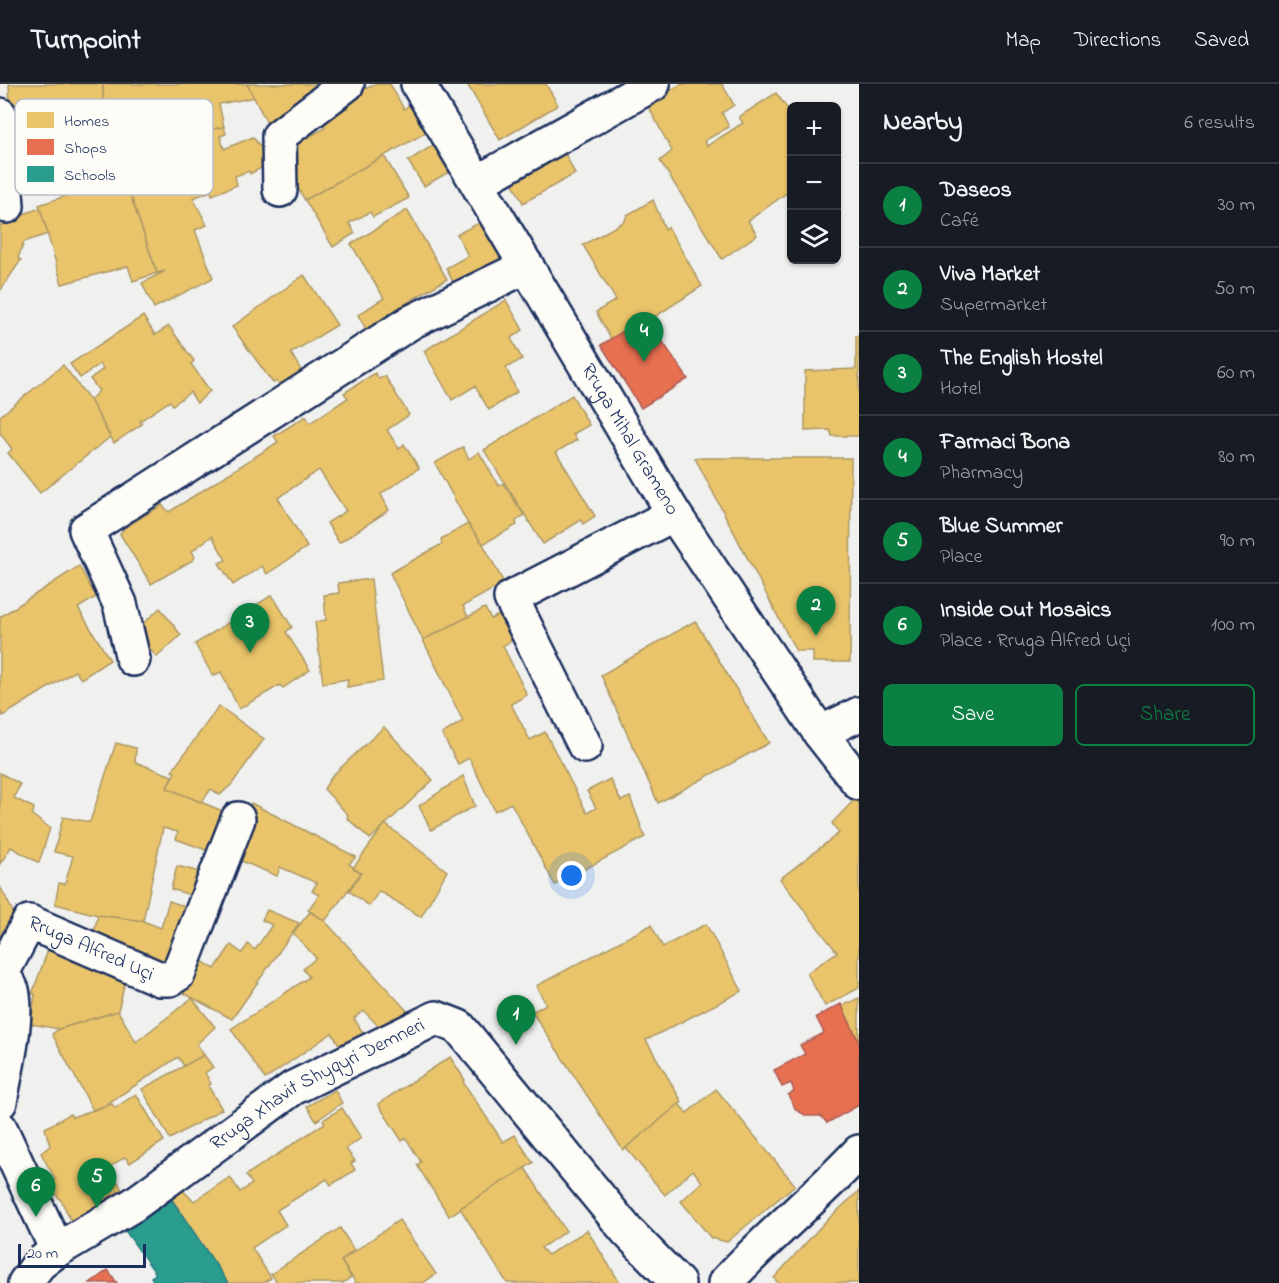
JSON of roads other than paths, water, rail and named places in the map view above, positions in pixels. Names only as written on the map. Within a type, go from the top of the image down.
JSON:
[{"type":"street","points":[[280,190],[279,136],[347,84]]},
{"type":"street","name":"Rruga Mihal Grameno","points":[[418,84],[674,514],[820,733],[859,783]]},
{"type":"street","points":[[478,182],[653,84]]},
{"type":"street","points":[[0,115],[7,206]]},
{"type":"street","points":[[133,659],[120,604],[86,530],[411,322],[527,266]]},
{"type":"street","points":[[585,746],[511,598],[674,514]]},
{"type":"street","points":[[820,733],[859,714]]},
{"type":"street","name":"Rruga Alfred Uçi","points":[[0,1102],[10,1053],[12,999],[11,988],[0,976],[29,922],[160,979],[170,979],[178,974],[238,819]]},
{"type":"street","name":"Rruga Xhavit Shyqyri Demneri","points":[[25,1283],[39,1264],[57,1250],[133,1205],[293,1088],[345,1060],[436,1018],[459,1027],[627,1231],[678,1283]]},
{"type":"street","points":[[0,1128],[57,1250]]},
{"type":"street","points":[[725,1283],[759,1246],[859,1152]]},
{"type":"place","name":"Farmaci Bona","points":[[644,362]]},
{"type":"place","name":"Viva Market","points":[[816,636]]},
{"type":"place","name":"The English Hostel","points":[[250,653]]},
{"type":"place","name":"Daseos","points":[[516,1045]]},
{"type":"place","name":"Blue Summer","points":[[97,1208]]},
{"type":"place","name":"Inside Out Mosaics","points":[[36,1217]]}]
